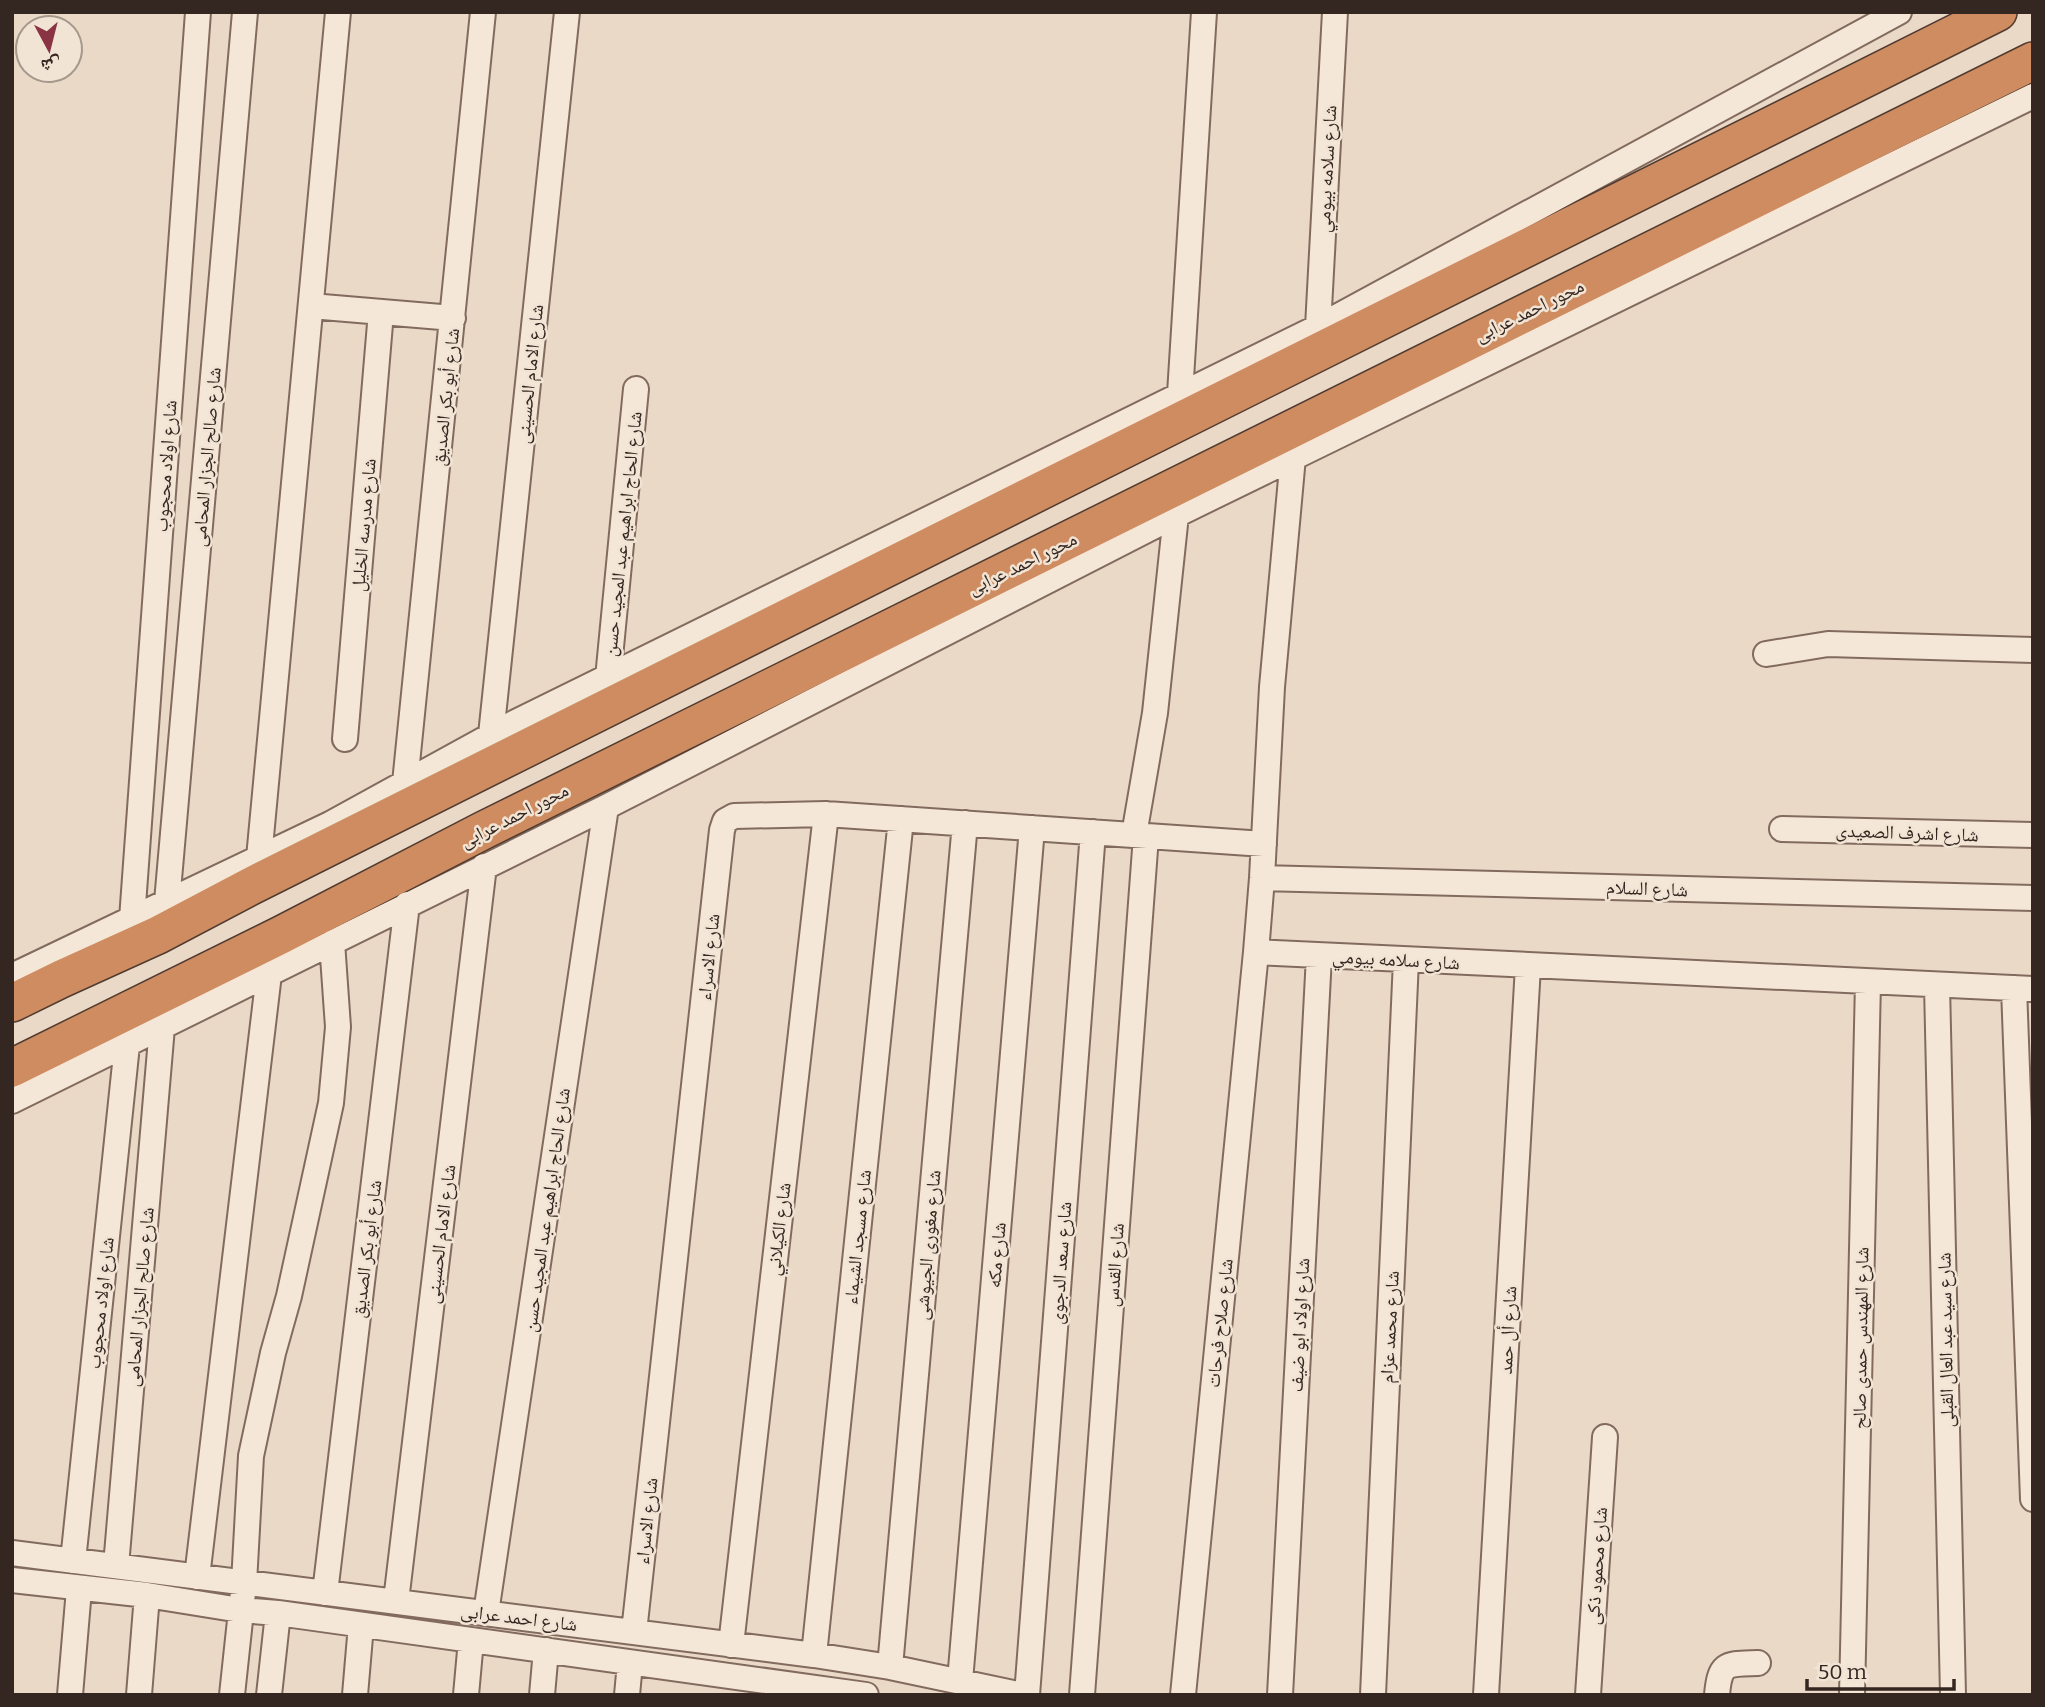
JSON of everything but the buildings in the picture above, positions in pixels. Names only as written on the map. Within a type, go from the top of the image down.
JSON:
[{"type":"highway","points":[[12,1003],[158,935],[324,849],[1998,12]]},
{"type":"highway","name":"محور احمد عرابى","points":[[12,1068],[281,935],[496,823],[2033,61]]},
{"type":"street","name":"شارع اولاد محجوب","points":[[132,919],[198,12]]},
{"type":"street","name":"شارع صالح الجزار المحامى","points":[[167,902],[245,12]]},
{"type":"street","points":[[259,858],[338,12]]},
{"type":"street","name":"شارع أبو بكر الصديق","points":[[405,783],[483,12]]},
{"type":"street","name":"شارع الامام الحسينى","points":[[491,736],[567,12]]},
{"type":"street","points":[[1180,394],[1204,12]]},
{"type":"street","name":"شارع سلامه بيومي","points":[[1318,327],[1335,12]]},
{"type":"street","points":[[12,976],[330,824],[491,736],[1318,327],[1899,12]]},
{"type":"street","points":[[12,1101],[606,807],[1175,515],[2033,96]]},
{"type":"street","points":[[311,306],[453,318]]},
{"type":"street","name":"شارع مدرسه الخليل","points":[[345,739],[381,312]]},
{"type":"street","name":"شارع الحاج ابراهيم عبد المجيد حسن","points":[[608,678],[636,390]]},
{"type":"street","points":[[1255,952],[1262,878],[1272,687],[1293,457]]},
{"type":"street","name":"شارع القدس","points":[[1082,1695],[1140,836],[1175,515]]},
{"type":"street","points":[[1766,654],[1828,644],[2033,650]]},
{"type":"street","name":"شارع الحاج ابراهيم عبد المجيد حسن","points":[[486,1613],[606,807]]},
{"type":"street","name":"شارع الاسراء","points":[[634,1632],[723,825],[726,821],[734,816],[826,814],[1264,844]]},
{"type":"street","name":"شارع الكيلاني","points":[[731,1645],[826,814]]},
{"type":"street","name":"شارع مسجد الشيماء","points":[[814,1655],[901,819]]},
{"type":"street","name":"شارع مغورى الجيوشى","points":[[890,1667],[965,823]]},
{"type":"street","name":"شارع مكه","points":[[960,1681],[1032,828]]},
{"type":"street","name":"شارع اشرف الصعيدى","points":[[1782,828],[2033,835]]},
{"type":"street","name":"شارع سعد الدجوى","points":[[1025,1695],[1093,832]]},
{"type":"street","name":"شارع الامام الحسينى","points":[[396,1601],[484,866]]},
{"type":"street","name":"شارع السلام","points":[[1262,878],[2033,898]]},
{"type":"street","name":"شارع أبو بكر الصديق","points":[[325,1593],[407,904]]},
{"type":"street","points":[[232,1695],[244,1583],[251,1456],[331,1103],[338,1027],[332,942]]},
{"type":"street","name":"شارع سلامه بيومي","points":[[1255,952],[2023,989]]},
{"type":"street","name":"شارع صلاح فرحات","points":[[1183,1695],[1255,952]]},
{"type":"street","name":"شارع اولاد ابو ضيف","points":[[1280,1695],[1319,956]]},
{"type":"street","name":"شارع محمد عزام","points":[[1373,1695],[1406,960]]},
{"type":"street","name":"شارع أل حمد","points":[[1486,1695],[1528,966]]},
{"type":"street","points":[[197,1577],[269,974]]},
{"type":"street","name":"شارع المهندس حمدى صالح","points":[[1852,1695],[1868,982]]},
{"type":"street","name":"شارع سيد عبد العال القبلى","points":[[1937,985],[1953,1695]]},
{"type":"street","points":[[2023,989],[2033,1499]]},
{"type":"street","name":"شارع صالح الجزار المحامى","points":[[116,1566],[162,1027]]},
{"type":"street","name":"شارع اولاد محجوب","points":[[73,1561],[127,1045]]},
{"type":"street","name":"شارع محمود ذكى","points":[[1588,1695],[1605,1437]]},
{"type":"street","name":"شارع احمد عرابى","points":[[12,1553],[814,1655],[890,1667],[1025,1695]]},
{"type":"street","name":"شارع احمد عرابى","points":[[12,1580],[147,1595],[240,1610],[546,1650],[630,1663],[743,1686],[778,1682],[829,1692],[866,1695]]},
{"type":"street","points":[[70,1695],[79,1589]]},
{"type":"street","points":[[139,1695],[147,1595]]},
{"type":"street","points":[[270,1695],[278,1613]]},
{"type":"street","points":[[355,1695],[361,1625]]},
{"type":"street","points":[[466,1695],[471,1640]]},
{"type":"street","points":[[542,1695],[546,1650]]},
{"type":"street","points":[[778,1682],[780,1651]]},
{"type":"street","points":[[627,1695],[630,1663]]},
{"type":"street","points":[[1717,1695],[1718,1678],[1726,1666],[1732,1663],[1758,1663]]}]
